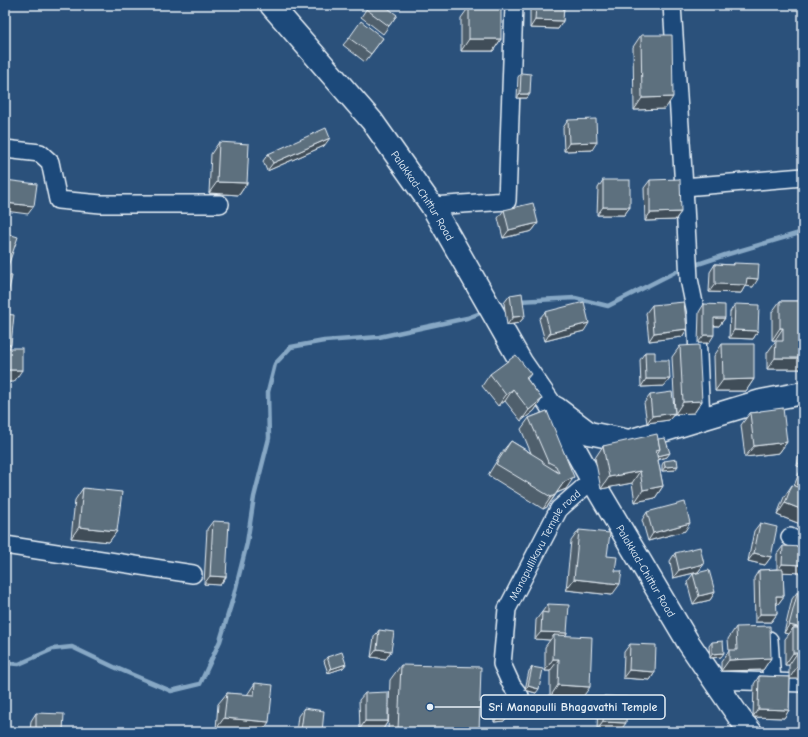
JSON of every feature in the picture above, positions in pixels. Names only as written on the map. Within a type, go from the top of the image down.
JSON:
[{"type":"main road","name":"Palakkad-Chittur Road","points":[[271,5],[372,121],[432,206],[521,362],[550,404],[592,480],[688,642],[739,717],[751,732]]},
{"type":"main road","name":"Palakkad-Chittur Road","points":[[550,404],[589,433],[629,441],[761,401],[803,393]]},
{"type":"street","points":[[432,206],[507,201],[514,5]]},
{"type":"street","points":[[672,5],[687,257],[689,279],[696,313],[701,419]]},
{"type":"street","points":[[5,149],[40,153],[50,162],[58,200],[101,204],[220,204]]},
{"type":"street","points":[[684,187],[803,176]]},
{"type":"street","name":"Manapullikavu Temple road","points":[[520,696],[512,686],[502,664],[508,609],[559,509],[592,480]]},
{"type":"street","points":[[5,545],[193,574]]},
{"type":"street","points":[[769,640],[772,682]]},
{"type":"street","points":[[714,680],[803,683]]},
{"type":"building","points":[[369,5],[384,5],[397,15],[389,26],[366,9]]},
{"type":"building","points":[[536,5],[564,5],[563,21],[535,20]]},
{"type":"building","points":[[469,7],[501,7],[501,39],[469,39]]},
{"type":"building","points":[[361,21],[383,38],[371,54],[349,38]]},
{"type":"building","points":[[641,35],[672,35],[673,97],[642,98]]},
{"type":"building","points":[[521,73],[531,74],[530,94],[520,94]]},
{"type":"building","points":[[596,119],[597,142],[569,143],[568,120]]},
{"type":"building","points":[[326,128],[330,138],[273,163],[268,154]]},
{"type":"building","points":[[219,142],[249,144],[247,183],[217,182]]},
{"type":"building","points":[[680,179],[681,212],[650,213],[650,180]]},
{"type":"building","points":[[5,180],[37,184],[34,206],[5,203]]},
{"type":"building","points":[[603,180],[630,180],[630,207],[603,207]]},
{"type":"building","points":[[533,203],[538,223],[509,230],[504,210]]},
{"type":"building","points":[[5,233],[18,237],[8,266],[5,265]]},
{"type":"building","points":[[734,263],[759,264],[758,279],[747,278],[746,285],[715,284],[715,264],[734,265]]},
{"type":"building","points":[[5,275],[12,276],[6,303],[5,303]]},
{"type":"building","points":[[522,293],[525,316],[513,317],[510,295]]},
{"type":"building","points":[[780,301],[803,301],[803,358],[775,358],[776,341],[783,341],[783,328],[780,328]]},
{"type":"building","points":[[584,302],[589,323],[550,333],[545,312]]},
{"type":"building","points":[[684,302],[687,329],[654,333],[652,305]]},
{"type":"building","points":[[704,304],[725,305],[725,318],[714,318],[714,335],[704,335]]},
{"type":"building","points":[[735,304],[759,305],[758,331],[734,330]]},
{"type":"building","points":[[5,314],[14,315],[11,345],[5,344]]},
{"type":"building","points":[[722,344],[754,344],[754,379],[723,380]]},
{"type":"building","points":[[699,345],[702,401],[683,402],[680,346]]},
{"type":"building","points":[[5,348],[22,348],[22,370],[5,370]]},
{"type":"building","points":[[645,352],[655,352],[655,360],[669,360],[670,379],[646,379]]},
{"type":"building","points":[[516,355],[531,374],[526,378],[542,399],[529,410],[513,389],[506,395],[490,374]]},
{"type":"building","points":[[672,392],[675,413],[652,416],[650,395]]},
{"type":"building","points":[[783,408],[787,442],[754,446],[750,413]]},
{"type":"building","points":[[547,411],[574,477],[564,482],[555,495],[551,497],[496,464],[511,441],[542,460],[543,463],[559,473],[556,466],[548,462],[529,418]]},
{"type":"building","points":[[657,434],[660,449],[656,450],[663,486],[643,490],[640,471],[609,477],[603,446]]},
{"type":"building","points":[[665,438],[670,453],[658,456],[657,454],[660,449],[658,439]]},
{"type":"building","points":[[677,459],[678,466],[665,467],[664,461]]},
{"type":"building","points":[[803,473],[803,510],[785,503],[792,485],[797,487]]},
{"type":"building","points":[[83,488],[122,492],[117,531],[79,527]]},
{"type":"building","points":[[685,502],[690,523],[653,533],[647,512]]},
{"type":"building","points":[[213,521],[229,522],[226,577],[210,576]]},
{"type":"building","points":[[760,523],[777,527],[771,557],[754,553]]},
{"type":"building","points":[[579,530],[610,533],[607,556],[617,557],[615,571],[622,571],[620,584],[574,579]]},
{"type":"building","points":[[783,546],[803,547],[803,565],[782,564]]},
{"type":"building","points":[[700,547],[704,564],[679,570],[675,553]]},
{"type":"building","points":[[783,569],[784,596],[776,596],[777,614],[760,614],[759,570]]},
{"type":"building","points":[[709,570],[715,592],[699,596],[693,574]]},
{"type":"building","points":[[798,591],[803,592],[803,628],[789,625]]},
{"type":"building","points":[[548,604],[569,605],[567,633],[541,632],[542,612],[548,613]]},
{"type":"building","points":[[770,626],[771,658],[729,660],[729,650],[737,650],[736,627]]},
{"type":"building","points":[[793,628],[803,628],[803,667],[797,667],[797,653],[793,653]]},
{"type":"building","points":[[379,630],[394,632],[391,651],[377,649]]},
{"type":"building","points":[[554,635],[592,637],[590,687],[558,685],[559,659],[553,659]]},
{"type":"building","points":[[723,641],[724,653],[712,654],[712,642]]},
{"type":"building","points":[[630,644],[656,645],[655,672],[629,670]]},
{"type":"building","points":[[342,652],[346,664],[331,669],[327,657]]},
{"type":"building","points":[[5,655],[8,656],[5,667]]},
{"type":"building","points":[[401,665],[481,667],[479,732],[398,729]]},
{"type":"building","points":[[532,667],[543,669],[539,689],[528,686]]},
{"type":"building","points":[[759,676],[790,677],[789,710],[758,709]]},
{"type":"building","points":[[255,683],[273,685],[269,722],[224,718],[227,693],[254,695]]},
{"type":"building","points":[[388,692],[388,721],[365,721],[365,693]]},
{"type":"building","points":[[604,696],[627,697],[626,723],[603,722]]},
{"type":"building","points":[[304,708],[324,711],[322,732],[301,730]]},
{"type":"building","points":[[36,713],[64,714],[63,732],[36,732]]},
{"type":"waterway","points":[[692,266],[803,232]]},
{"type":"waterway","points":[[519,301],[575,298],[608,306],[685,268]]},
{"type":"waterway","points":[[5,663],[19,664],[53,649],[72,647],[114,667],[171,691],[200,684],[220,641],[234,595],[247,543],[254,497],[269,438],[268,392],[275,364],[291,347],[324,341],[379,337],[467,318],[478,314]]},
{"type":"place","name":"Sri Manapulli Bhagavathi Temple","points":[[430,707]]}]
